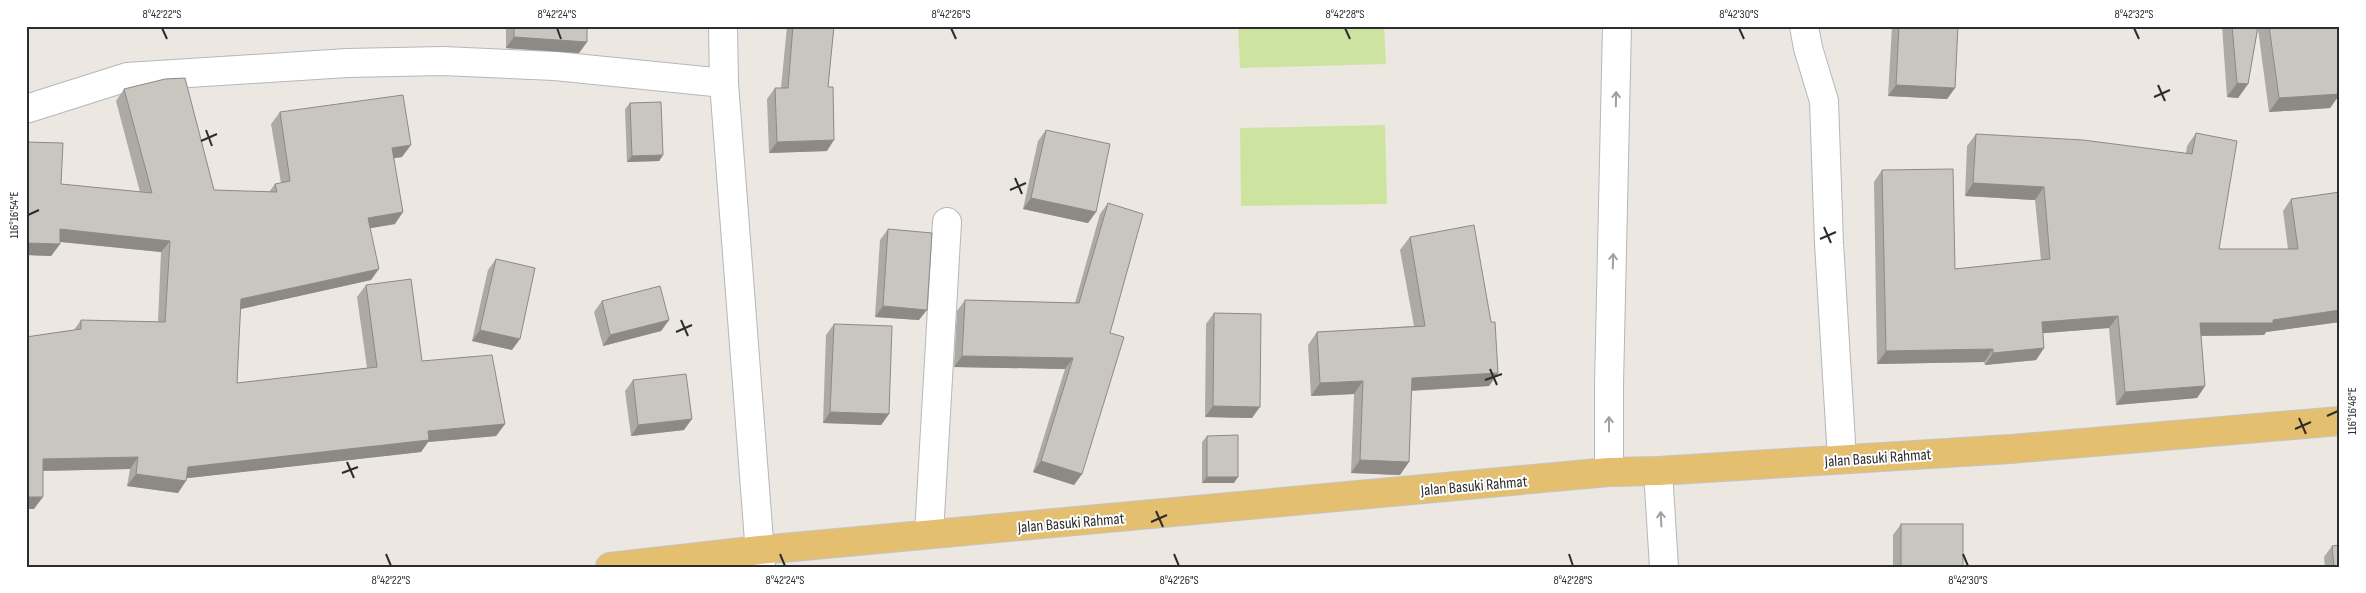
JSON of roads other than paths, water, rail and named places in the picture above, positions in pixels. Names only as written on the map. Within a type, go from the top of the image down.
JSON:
[{"type":"main road","name":"Jalan Basuki Rahmat","points":[[610,567],[760,558],[929,534],[1609,472],[1658,472],[2011,449],[2340,421]]},
{"type":"street","points":[[723,26],[724,82],[760,558]]},
{"type":"street","points":[[1609,472],[1609,385],[1617,26]]},
{"type":"street","points":[[1804,26],[1808,48],[1824,101],[1829,243],[1842,459]]},
{"type":"street","points":[[26,109],[127,78],[347,63],[443,61],[546,66],[724,82]]},
{"type":"street","points":[[929,534],[948,222]]},
{"type":"street","points":[[1658,472],[1664,567]]}]
